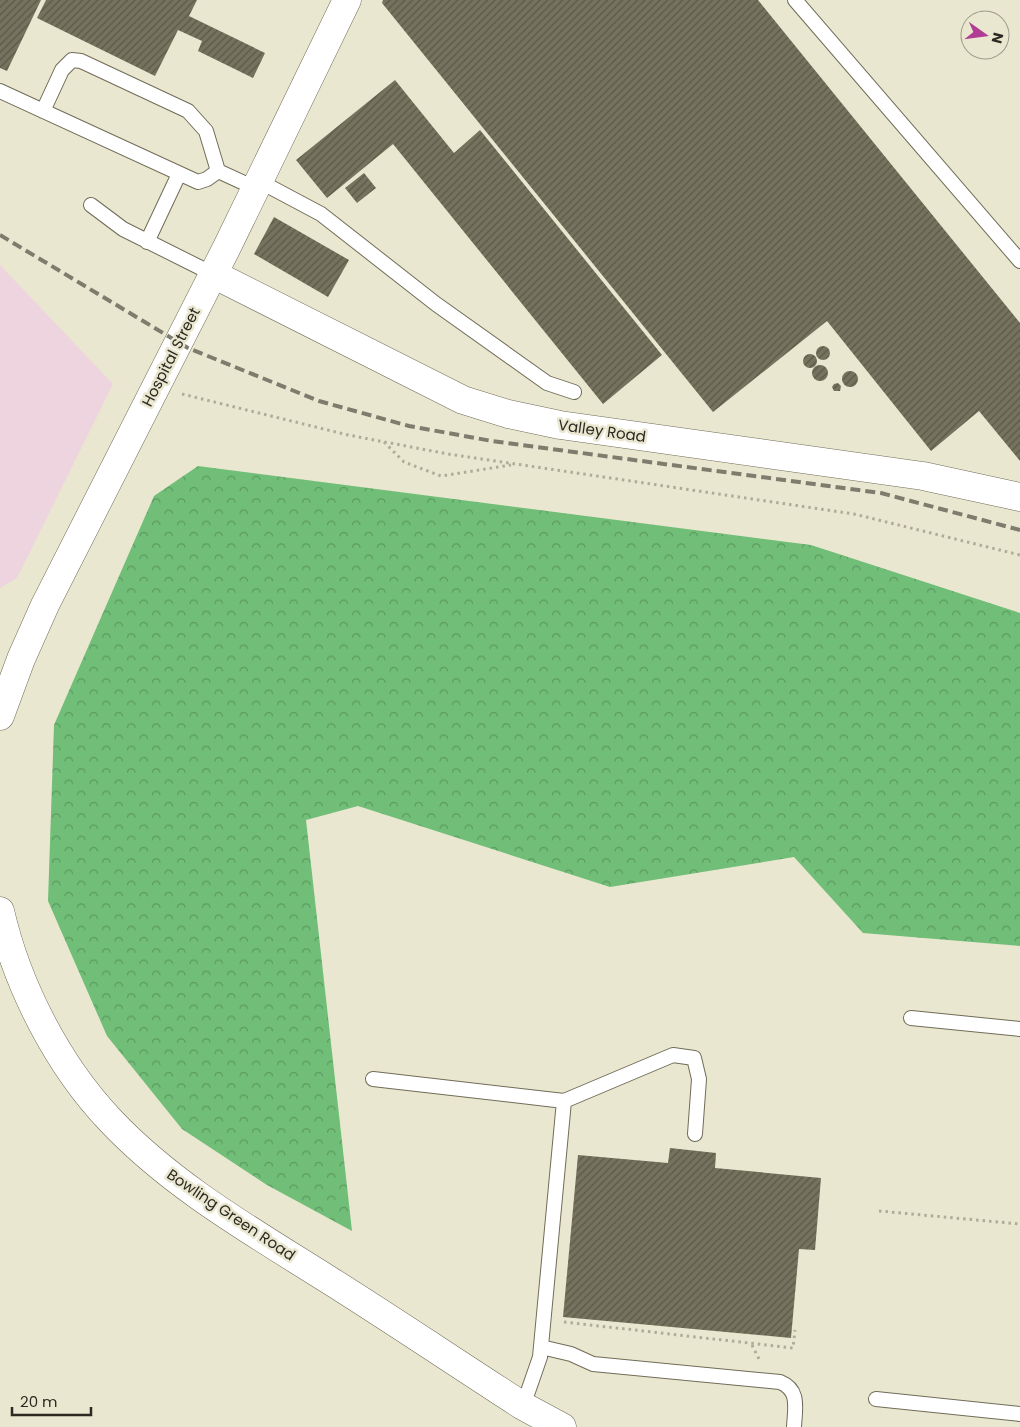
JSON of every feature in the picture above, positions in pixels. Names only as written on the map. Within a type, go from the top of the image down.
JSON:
[{"type":"street","name":"Hospital Street","points":[[0,716],[11,655],[45,606],[213,274],[257,185],[340,2]]},
{"type":"street","name":"Valley Road","points":[[213,274],[463,400],[508,414],[570,426],[923,476],[1020,497]]},
{"type":"street","name":"Bowling Green Road","points":[[0,911],[15,964],[32,1004],[66,1061],[110,1120],[160,1165],[209,1203],[523,1406],[562,1427]]},
{"type":"lane","points":[[795,0],[1020,260]]},
{"type":"lane","points":[[43,111],[62,70],[72,60],[81,61],[188,111],[206,131],[218,171]]},
{"type":"lane","points":[[0,91],[198,182],[207,179],[218,171]]},
{"type":"lane","points":[[218,171],[257,185],[321,214],[436,304],[547,383],[574,392]]},
{"type":"lane","points":[[147,242],[179,174]]},
{"type":"lane","points":[[92,204],[123,229],[213,274]]},
{"type":"lane","points":[[911,1018],[1020,1029]]},
{"type":"lane","points":[[373,1079],[564,1101],[673,1055],[694,1058],[699,1078],[695,1134]]},
{"type":"lane","points":[[523,1406],[540,1357],[564,1101]]},
{"type":"lane","points":[[541,1346],[572,1354],[593,1364],[780,1382],[787,1385],[794,1392],[796,1400],[794,1427]]},
{"type":"lane","points":[[876,1399],[1020,1414]]},
{"type":"path","points":[[155,388],[383,441],[514,465],[854,514],[1020,555]]},
{"type":"path","points":[[383,441],[404,462],[441,476],[514,465]]},
{"type":"path","points":[[879,1211],[1020,1224]]},
{"type":"path","points":[[560,1321],[793,1348],[795,1330]]},
{"type":"path","points":[[752,1344],[763,1368]]},
{"type":"shaded area","points":[[0,265],[113,384],[17,578],[0,588]]},
{"type":"green space","points":[[198,466],[811,545],[1020,613],[1020,946],[863,933],[794,857],[610,887],[358,806],[306,820],[352,1231],[267,1185],[182,1129],[107,1036],[48,901],[54,725],[154,496]]},
{"type":"building","points":[[0,0],[41,0],[7,71],[0,68]]},
{"type":"building","points":[[46,0],[197,0],[189,16],[265,53],[253,78],[198,51],[202,41],[178,30],[155,76],[37,18]]},
{"type":"building","points":[[383,0],[758,0],[1020,323],[1020,461],[979,411],[931,451],[827,321],[713,412],[382,3]]},
{"type":"building","points":[[395,80],[454,153],[480,130],[662,355],[603,404],[393,144],[327,198],[296,160]]},
{"type":"building","points":[[364,173],[376,188],[357,203],[345,188]]},
{"type":"building","points":[[274,217],[349,260],[328,297],[254,254]]},
{"type":"building","points":[[820,346],[826,346],[830,353],[826,360],[820,360],[816,356],[816,350]]},
{"type":"building","points":[[807,354],[813,354],[817,361],[813,368],[807,368],[803,364],[803,358]]},
{"type":"building","points":[[820,365],[828,373],[820,381],[812,373]]},
{"type":"building","points":[[850,371],[856,373],[858,379],[856,385],[850,387],[844,385],[842,379],[844,373]]},
{"type":"building","points":[[838,383],[841,386],[840,391],[834,391],[832,387]]},
{"type":"building","points":[[670,1148],[716,1153],[715,1168],[821,1178],[815,1250],[799,1249],[791,1338],[563,1317],[578,1155],[668,1163]]},
{"type":"railway","points":[[0,235],[188,348],[319,401],[409,426],[492,441],[881,493],[1020,530]]}]
